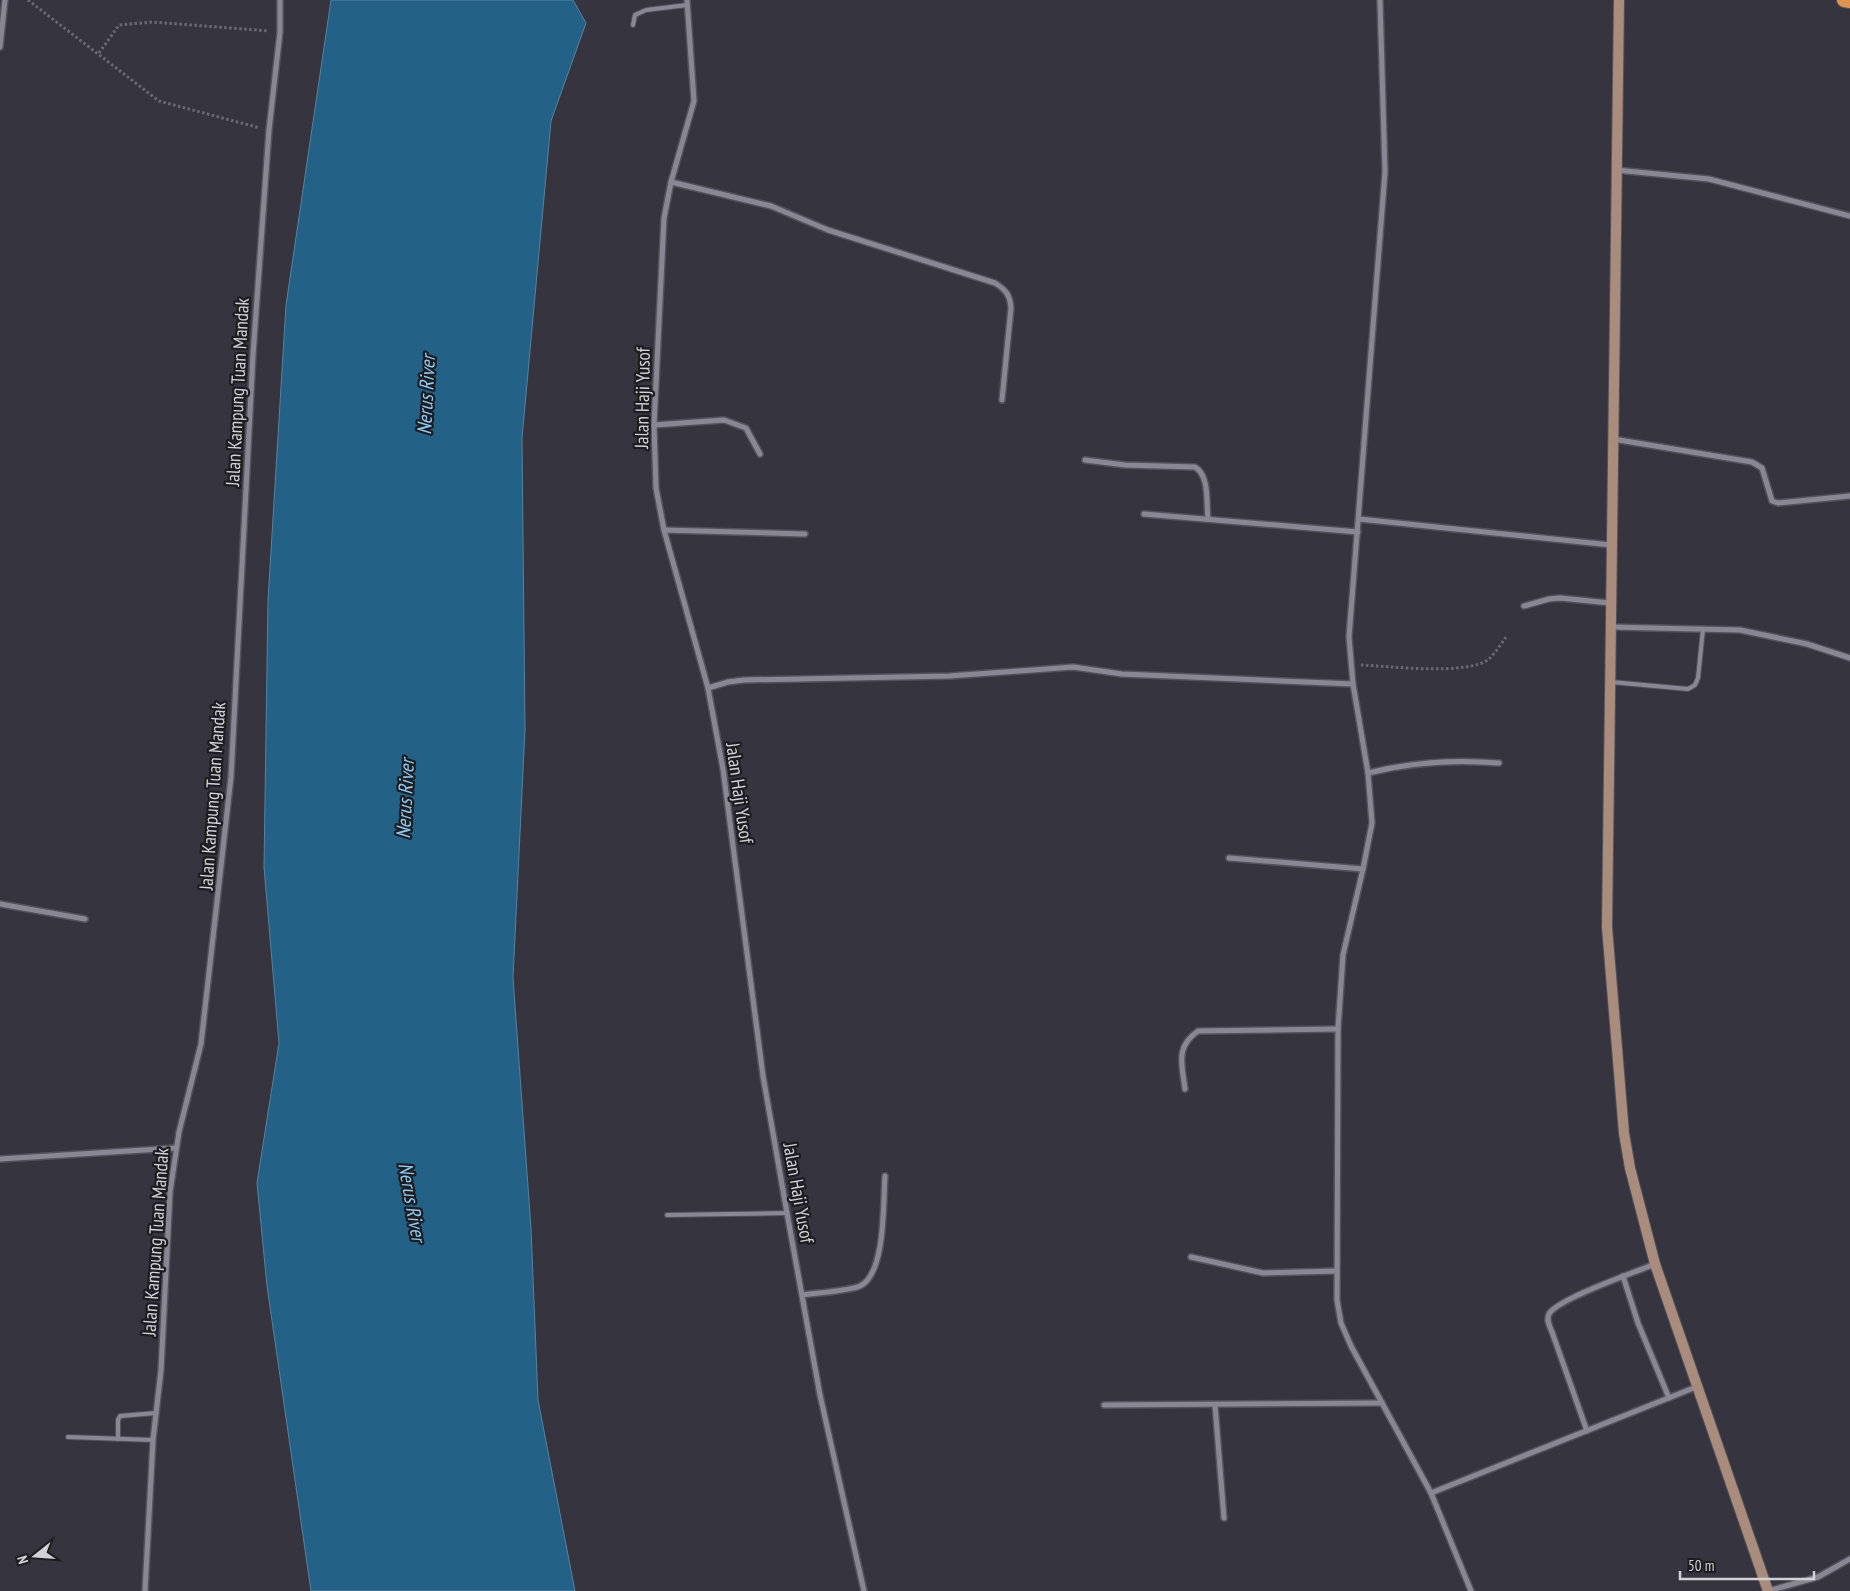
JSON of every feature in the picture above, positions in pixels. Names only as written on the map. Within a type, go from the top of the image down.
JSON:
[{"type":"highway","points":[[1844,0],[1850,1]]},
{"type":"main road","points":[[1619,0],[1615,170],[1614,439],[1609,682],[1607,927],[1610,988],[1624,1133],[1630,1168],[1655,1264],[1768,1591]]},
{"type":"street","points":[[0,47],[6,0]]},
{"type":"street","name":"Jalan Kampung Tuan Mandak","points":[[145,1591],[153,1440],[161,1370],[170,1192],[176,1148],[201,1044],[231,777],[253,354],[270,130],[280,32],[280,0]]},
{"type":"street","points":[[1380,0],[1385,172],[1349,637],[1353,684],[1368,773],[1372,822],[1363,870],[1344,946],[1338,1029],[1337,1300],[1341,1323],[1431,1493],[1471,1591]]},
{"type":"street","name":"Jalan Haji Yusof","points":[[687,3],[694,101],[671,182],[664,218],[654,425],[656,488],[664,530],[708,688],[723,769],[763,1076],[820,1395],[864,1591]]},
{"type":"street","points":[[1615,170],[1709,179],[1850,216]]},
{"type":"street","points":[[671,182],[771,206],[828,230],[995,282],[1006,290],[1012,308],[1002,400]]},
{"type":"street","points":[[654,425],[724,420],[746,428],[760,454]]},
{"type":"street","points":[[1614,439],[1752,462],[1762,468],[1772,501],[1778,503],[1850,496]]},
{"type":"street","points":[[1085,460],[1125,465],[1194,467],[1200,470],[1204,477],[1208,519]]},
{"type":"street","points":[[1144,514],[1358,532]]},
{"type":"street","points":[[1359,519],[1611,545]]},
{"type":"street","points":[[664,530],[805,534]]},
{"type":"street","points":[[1524,606],[1560,598],[1610,603]]},
{"type":"street","points":[[1610,627],[1740,630],[1773,636],[1850,658]]},
{"type":"street","points":[[708,688],[728,682],[744,680],[949,676],[1073,667],[1122,674],[1353,684]]},
{"type":"street","points":[[1368,773],[1409,763],[1462,760],[1500,763]]},
{"type":"street","points":[[1229,858],[1363,870]]},
{"type":"street","points":[[0,904],[85,919]]},
{"type":"street","points":[[1185,1088],[1181,1058],[1183,1048],[1188,1038],[1198,1031],[1338,1029]]},
{"type":"street","points":[[0,1158],[176,1148]]},
{"type":"street","points":[[802,1295],[861,1286],[872,1273],[879,1255],[885,1176]]},
{"type":"street","points":[[1191,1257],[1263,1273],[1337,1271]]},
{"type":"street","points":[[1587,1431],[1548,1321],[1549,1314],[1555,1307],[1623,1276],[1655,1264]]},
{"type":"street","points":[[1623,1276],[1638,1322],[1669,1398]]},
{"type":"street","points":[[1431,1493],[1696,1387]]},
{"type":"street","points":[[1104,1405],[1382,1403]]},
{"type":"street","points":[[1215,1405],[1224,1518]]},
{"type":"street","points":[[1768,1591],[1818,1578],[1850,1559]]},
{"type":"lane","points":[[634,25],[635,15],[646,10],[687,3]]},
{"type":"lane","points":[[1609,682],[1688,689],[1695,685],[1698,678],[1703,628]]},
{"type":"lane","points":[[667,1215],[787,1213]]},
{"type":"lane","points":[[118,1439],[118,1420],[120,1416],[156,1413]]},
{"type":"lane","points":[[68,1437],[153,1440]]},
{"type":"path","points":[[28,0],[160,101],[270,130]]},
{"type":"path","points":[[99,53],[120,25],[152,22],[280,32]]},
{"type":"path","points":[[1351,664],[1449,669],[1474,666],[1488,659],[1506,637]]},
{"type":"water","name":"Nerus River","points":[[331,0],[573,0],[586,23],[551,121],[522,438],[525,729],[513,978],[531,1228],[538,1400],[575,1591],[311,1591],[267,1286],[257,1183],[279,1043],[264,867],[268,600],[286,305]]}]
